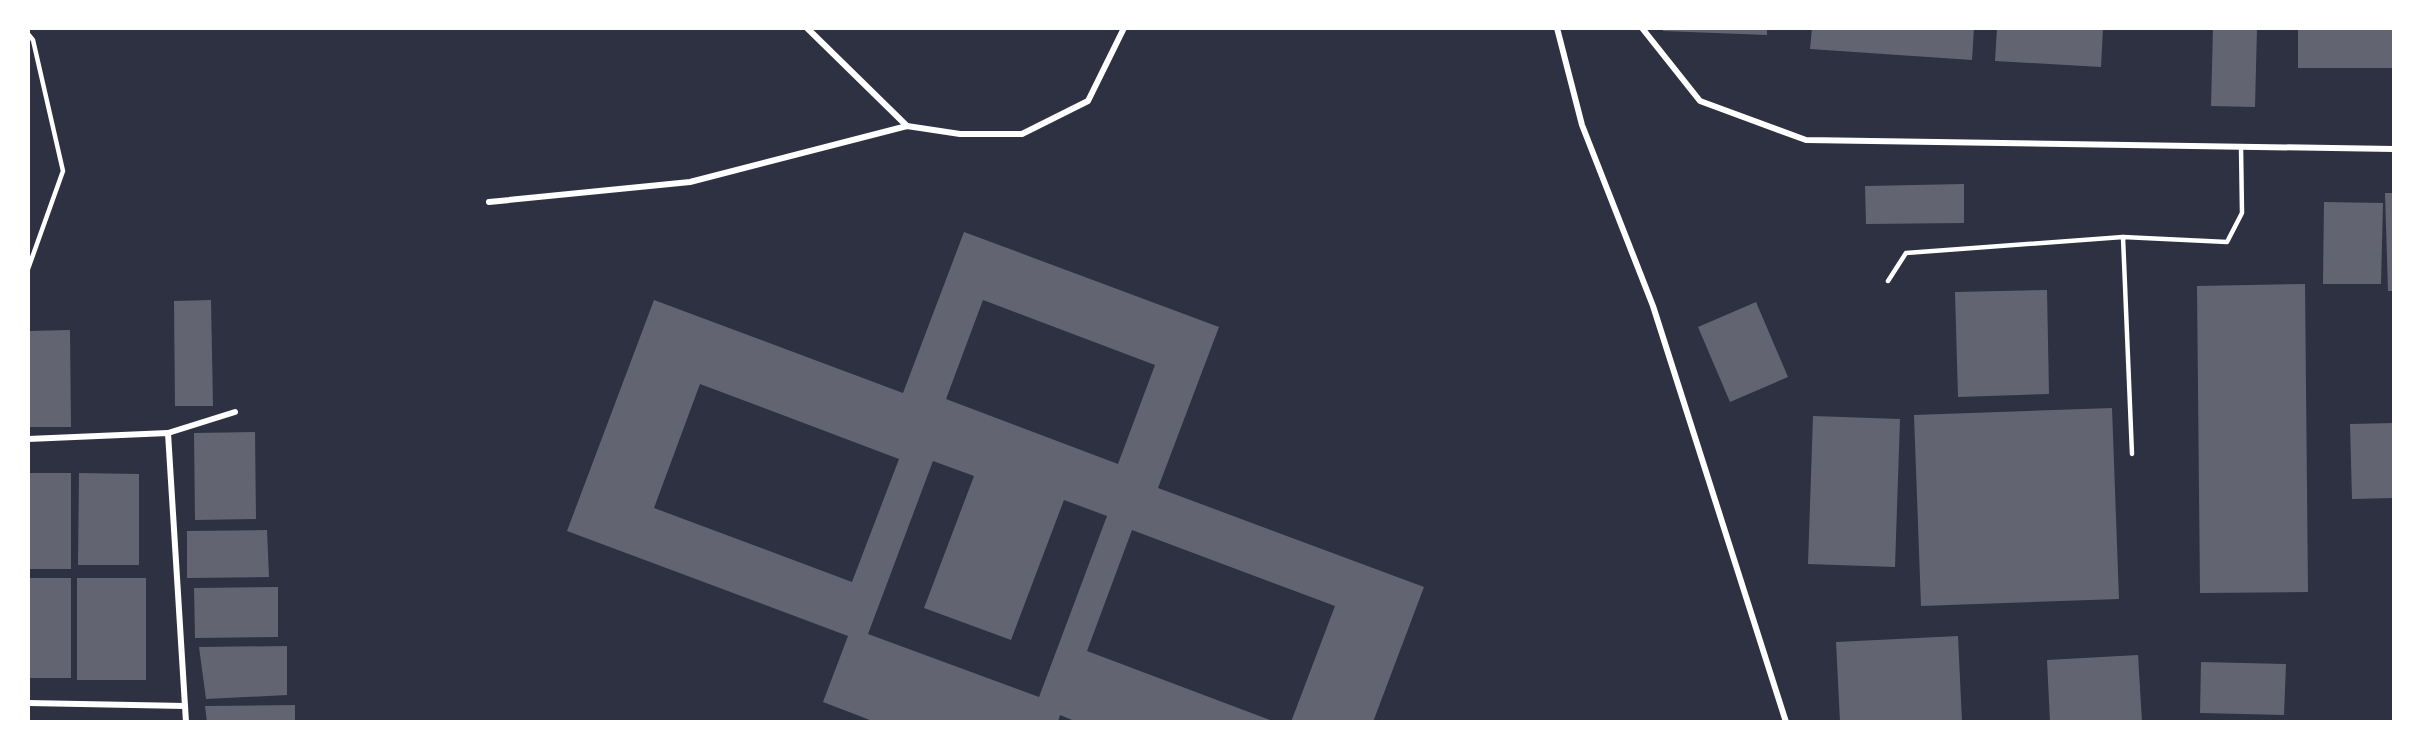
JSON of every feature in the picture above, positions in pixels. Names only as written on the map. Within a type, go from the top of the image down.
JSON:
[{"type":"street","points":[[807,28],[907,126]]},
{"type":"street","points":[[489,202],[690,182],[907,126],[960,134],[1022,134],[1088,101],[1124,28]]},
{"type":"street","points":[[1557,28],[1582,125],[1653,306],[1786,722]]},
{"type":"street","points":[[1642,28],[1700,100],[1806,140],[2394,149]]},
{"type":"street","points":[[28,439],[168,433],[235,412]]},
{"type":"street","points":[[168,433],[186,722]]},
{"type":"street","points":[[28,703],[185,706]]},
{"type":"lane","points":[[28,34],[33,40],[63,171],[28,269]]},
{"type":"lane","points":[[1888,281],[1906,253],[2123,237],[2227,242],[2242,213],[2241,147]]},
{"type":"lane","points":[[2123,237],[2132,454]]},
{"type":"building","points":[[1663,28],[1767,28],[1767,35],[1663,31]]},
{"type":"building","points":[[1812,28],[1974,28],[1972,60],[1810,49]]},
{"type":"building","points":[[1997,28],[2103,28],[2101,67],[1995,61]]},
{"type":"building","points":[[2213,28],[2257,28],[2255,107],[2211,106]]},
{"type":"building","points":[[2298,28],[2394,28],[2394,68],[2298,68]]},
{"type":"building","points":[[1964,184],[1964,223],[1866,224],[1865,186]]},
{"type":"building","points":[[2385,193],[2394,193],[2394,291],[2388,291]]},
{"type":"building","points":[[2324,202],[2383,203],[2381,284],[2323,284]]},
{"type":"building","points":[[964,232],[1219,327],[1158,488],[1424,587],[1373,722],[1291,722],[1335,606],[1132,530],[1087,651],[1275,722],[1077,722],[1060,715],[1058,722],[875,722],[823,702],[848,636],[567,531],[654,300],[903,393]],"holes":[[[983,300],[1155,365],[1118,464],[946,399]],[[700,384],[899,459],[852,582],[654,508]],[[933,461],[974,476],[924,608],[1011,640],[1064,500],[1107,516],[1039,697],[868,634]]]},
{"type":"building","points":[[2305,284],[2308,592],[2200,593],[2197,286]]},
{"type":"building","points":[[2047,290],[2049,394],[1958,397],[1955,292]]},
{"type":"building","points":[[211,300],[213,406],[175,406],[174,301]]},
{"type":"building","points":[[1756,302],[1788,377],[1730,402],[1698,327]]},
{"type":"building","points":[[70,330],[71,427],[28,427],[28,331]]},
{"type":"building","points":[[2112,408],[2119,599],[1921,606],[1914,415]]},
{"type":"building","points":[[1813,416],[1900,419],[1895,567],[1808,564]]},
{"type":"building","points":[[2394,423],[2394,498],[2352,499],[2350,424]]},
{"type":"building","points":[[255,432],[256,519],[195,520],[194,433]]},
{"type":"building","points":[[28,473],[71,473],[71,569],[28,569]]},
{"type":"building","points":[[79,473],[139,474],[139,565],[78,565]]},
{"type":"building","points":[[267,530],[269,577],[187,578],[187,531]]},
{"type":"building","points":[[28,578],[71,578],[71,678],[28,678]]},
{"type":"building","points":[[77,578],[146,578],[146,680],[77,680]]},
{"type":"building","points":[[278,587],[278,637],[195,638],[194,588]]},
{"type":"building","points":[[1958,636],[1962,722],[1840,722],[1836,642]]},
{"type":"building","points":[[287,646],[287,695],[206,699],[199,647]]},
{"type":"building","points":[[2138,655],[2142,722],[2050,722],[2047,660]]},
{"type":"building","points":[[2201,662],[2286,664],[2284,715],[2200,713]]},
{"type":"building","points":[[295,705],[295,722],[207,722],[205,706]]}]
